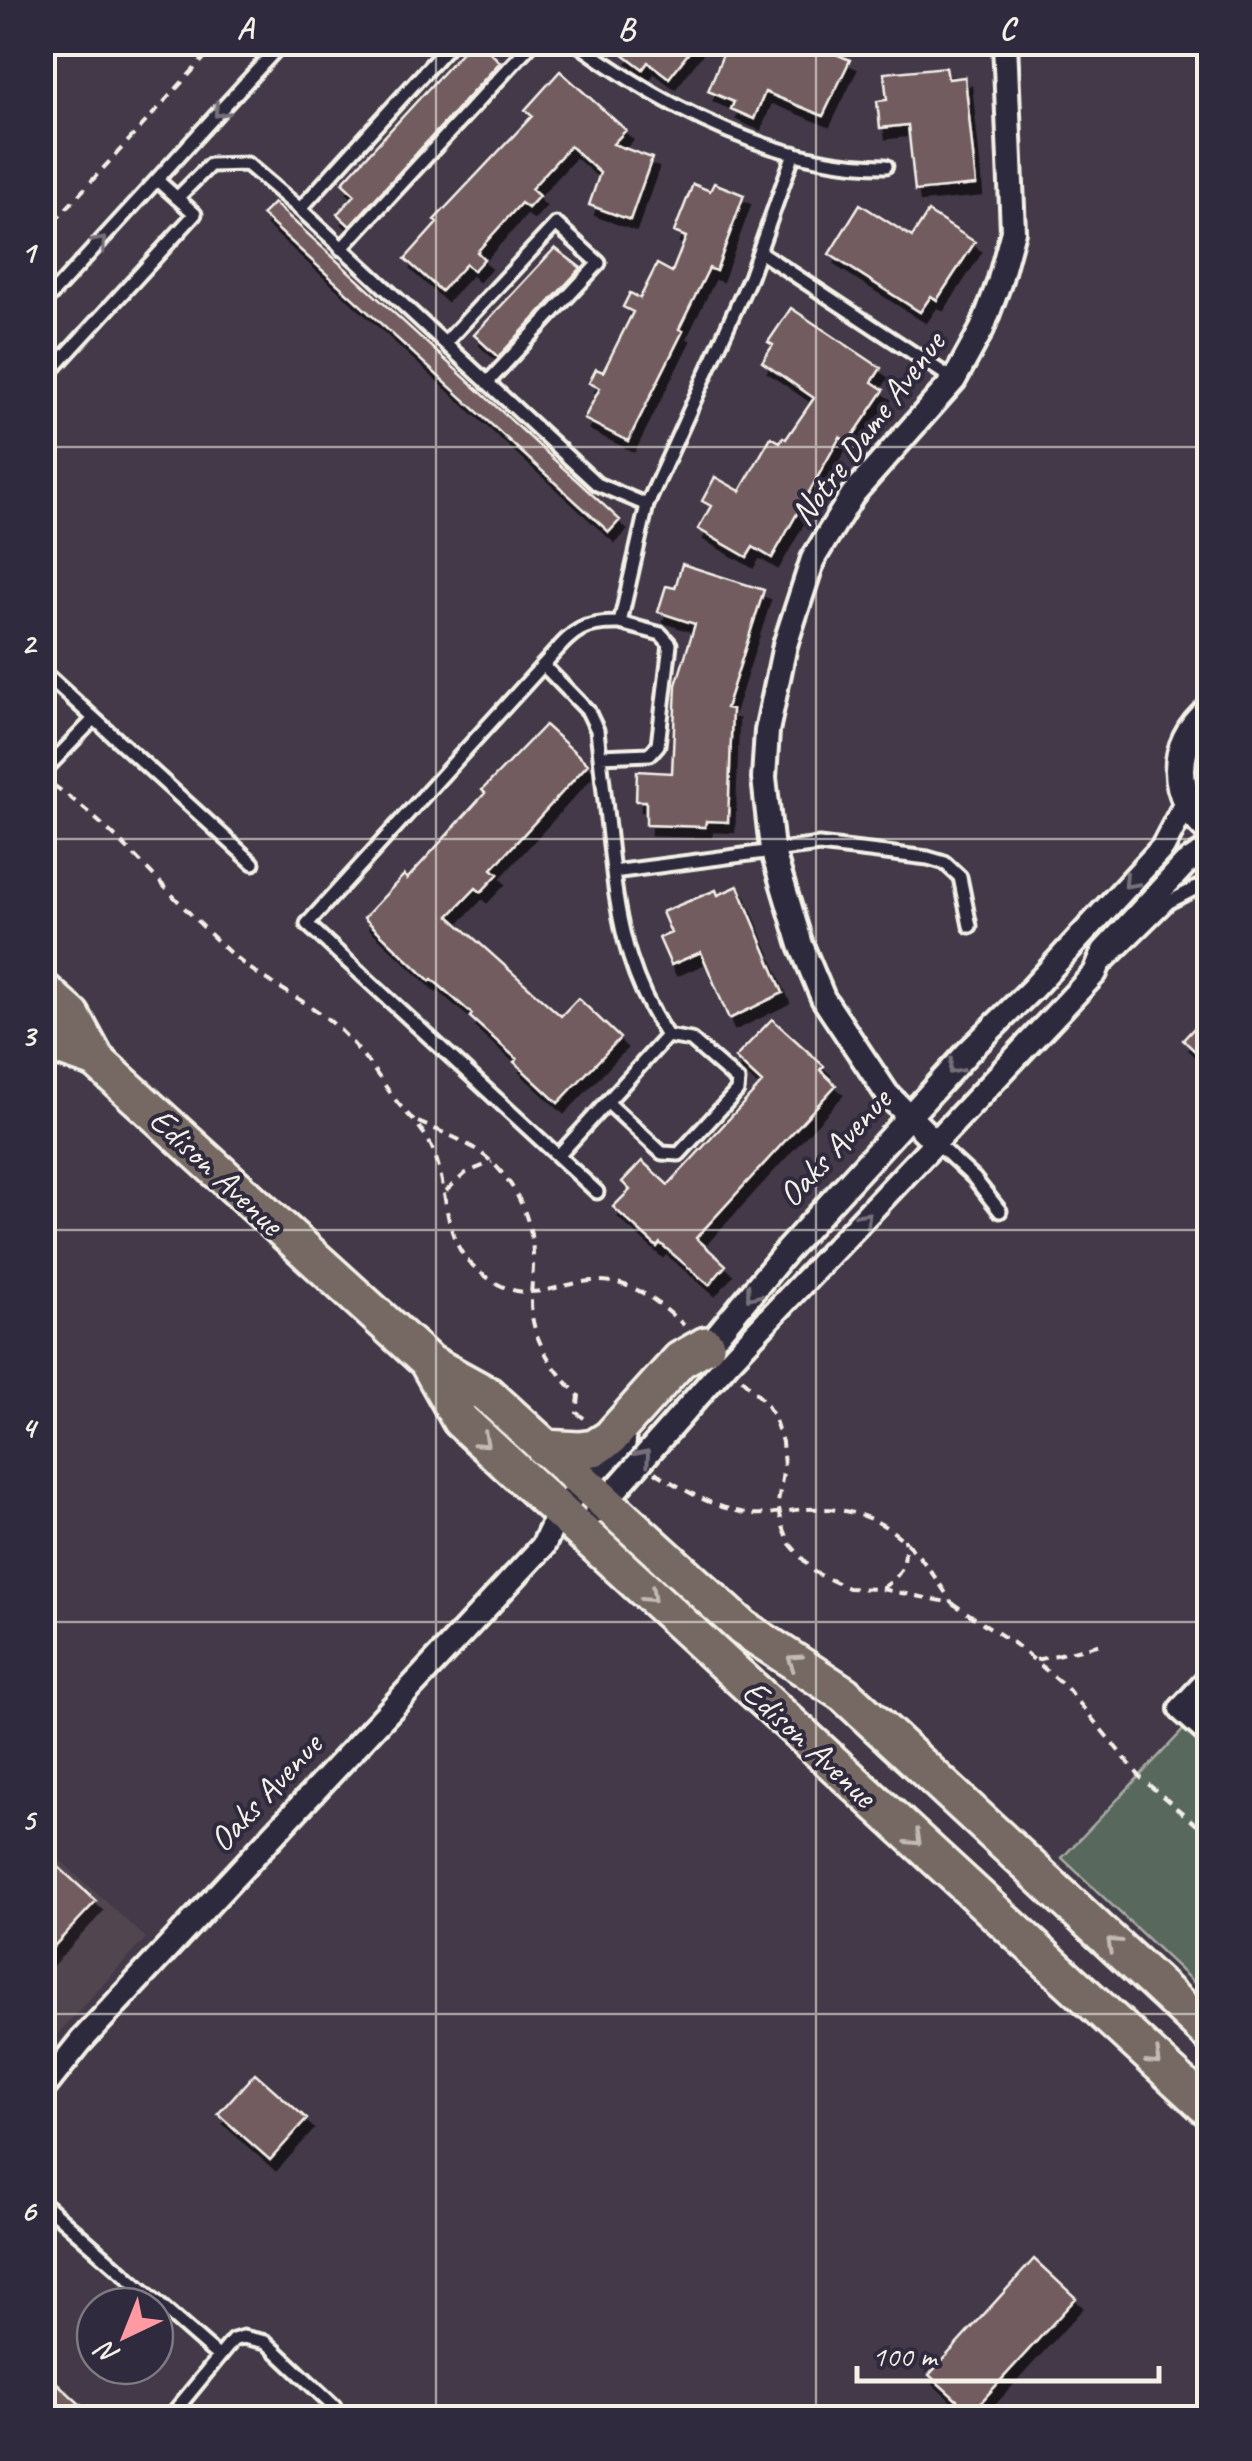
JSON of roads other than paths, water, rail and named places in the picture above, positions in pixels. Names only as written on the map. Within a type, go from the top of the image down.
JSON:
[{"type":"main road","name":"Edison Avenue","points":[[42,989],[72,1016],[96,1060],[428,1362],[488,1395],[544,1448],[582,1507],[1210,2110]]},
{"type":"main road","name":"Edison Avenue","points":[[42,1038],[96,1060]]},
{"type":"main road","points":[[544,1448],[594,1448],[610,1438],[680,1360],[717,1354]]},
{"type":"main road","name":"Edison Avenue","points":[[428,1362],[460,1420],[743,1628],[844,1694],[1210,2034]]},
{"type":"street","name":"Notre Dame Avenue","points":[[936,1143],[887,1094],[823,998],[801,945],[772,850],[764,778],[768,731],[785,644],[813,559],[853,494],[954,380],[982,330],[1013,231],[1005,42]]},
{"type":"street","points":[[1210,711],[1196,722],[1179,761],[1186,803],[1210,830]]},
{"type":"street","name":"Oaks Avenue","points":[[717,1354],[739,1310],[787,1250],[1163,846],[1186,803]]},
{"type":"street","name":"Oaks Avenue","points":[[46,2077],[582,1507],[692,1370],[717,1354],[936,1143],[1095,972],[1104,951],[1185,864],[1210,848]]},
{"type":"street","points":[[1210,1678],[1181,1709],[1210,1735]]},
{"type":"lane","points":[[42,305],[282,42]]},
{"type":"lane","points":[[300,210],[452,42]]},
{"type":"lane","points":[[341,249],[532,42]]},
{"type":"lane","points":[[575,42],[626,79],[673,106],[794,153],[857,166],[886,166]]},
{"type":"lane","points":[[620,623],[648,505],[760,252],[794,153]]},
{"type":"lane","points":[[177,198],[210,165],[247,164],[597,484],[648,505]]},
{"type":"lane","points":[[42,381],[194,214],[157,180]]},
{"type":"lane","points":[[445,344],[556,224],[598,263],[487,382]]},
{"type":"lane","points":[[760,252],[954,380]]},
{"type":"lane","points":[[597,1192],[307,924],[570,637],[589,622],[620,623],[660,634],[670,644],[658,745],[650,754],[600,756]]},
{"type":"lane","points":[[543,666],[588,711],[597,730],[618,919],[644,1001],[667,1036],[691,1040],[738,1081],[737,1091],[678,1154],[662,1153],[607,1102]]},
{"type":"lane","points":[[42,671],[253,863]]},
{"type":"lane","points":[[42,776],[94,719]]},
{"type":"lane","points":[[613,872],[819,845],[945,862],[960,877],[970,926]]},
{"type":"lane","points":[[1095,972],[1169,902],[1210,881]]},
{"type":"lane","points":[[558,1156],[667,1036]]},
{"type":"lane","points":[[936,1143],[974,1178],[1000,1211]]},
{"type":"lane","points":[[42,2202],[220,2357]]},
{"type":"lane","points":[[169,2418],[233,2340],[244,2337],[266,2342],[334,2406],[339,2418]]}]
